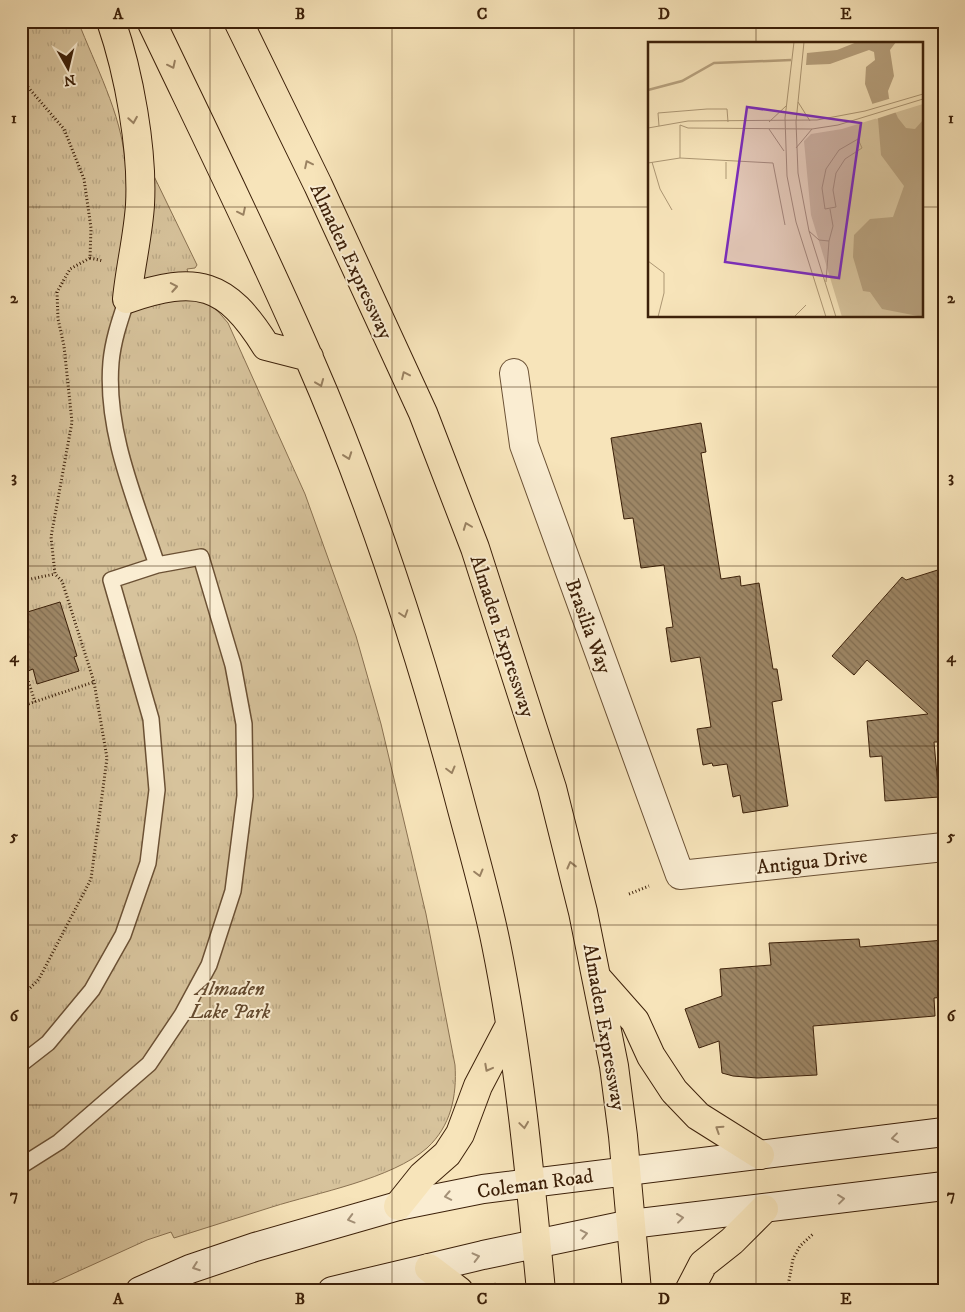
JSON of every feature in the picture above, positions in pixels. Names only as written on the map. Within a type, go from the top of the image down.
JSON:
[{"type":"main road","points":[[111,21],[129,92],[140,180],[138,227],[127,299],[150,291],[186,284],[212,289],[229,300],[246,315],[266,346],[309,356]]},
{"type":"main road","points":[[151,21],[309,356],[390,568],[424,676],[446,751],[496,942],[510,1025],[531,1183],[541,1291]]},
{"type":"main road","name":"Almaden Expressway","points":[[238,21],[318,186],[423,413],[475,548],[552,788],[598,978],[614,1066],[637,1291]]},
{"type":"main road","points":[[598,978],[635,1021],[651,1056],[674,1091],[698,1116],[760,1156]]},
{"type":"main road","points":[[398,1206],[422,1176],[447,1154],[460,1134],[478,1086],[510,1025]]},
{"type":"main road","points":[[689,1291],[702,1264],[732,1241],[764,1209]]},
{"type":"main road","points":[[429,1268],[459,1291]]},
{"type":"street","name":"Brasilia Way","points":[[514,373],[524,444],[680,875]]},
{"type":"street","name":"Antigua Drive","points":[[680,875],[944,848]]},
{"type":"street","name":"Coleman Road","points":[[140,1291],[190,1269],[255,1246],[398,1206],[483,1189],[944,1132]]},
{"type":"street","points":[[332,1291],[537,1243],[631,1224],[944,1186]]},
{"type":"lane","points":[[127,299],[114,336],[111,363],[114,423],[126,470],[157,565]]},
{"type":"lane","points":[[21,1064],[48,1044],[92,990],[123,935],[148,863],[157,790],[151,719],[111,580],[157,565],[201,557],[232,665],[244,724],[245,796],[233,890],[209,965],[182,1015],[149,1064],[59,1142],[21,1166]]},
{"type":"path","points":[[21,79],[64,129],[84,179],[91,228],[90,258],[70,269],[57,292],[58,319],[64,346],[72,422],[51,537],[55,574],[62,581],[94,682],[106,758],[91,879],[39,979],[21,997]]},
{"type":"path","points":[[21,581],[55,574]]},
{"type":"path","points":[[21,658],[36,702]]},
{"type":"path","points":[[21,711],[28,704],[94,682]]},
{"type":"path","points":[[629,894],[649,886]]},
{"type":"path","points":[[787,1291],[793,1259],[800,1246],[812,1234]]},
{"type":"path","points":[[494,1280],[495,1291]]},
{"type":"green space","name":"Almaden Lake Park","points":[[21,21],[78,21],[113,107],[123,143],[125,161],[145,174],[151,170],[197,265],[195,268],[187,269],[195,298],[216,309],[228,323],[305,494],[356,636],[381,724],[426,914],[455,1065],[455,1088],[447,1120],[442,1130],[427,1148],[412,1159],[374,1177],[353,1184],[174,1238],[171,1232],[147,1240],[35,1291],[21,1291]]},
{"type":"building","points":[[701,423],[706,452],[701,453],[721,579],[740,576],[741,586],[759,583],[773,669],[777,669],[782,700],[772,702],[788,806],[743,813],[740,795],[733,797],[727,764],[713,766],[712,763],[703,765],[697,729],[711,727],[700,657],[671,662],[666,628],[673,627],[664,565],[641,568],[633,518],[624,519],[611,438]]},
{"type":"building","points":[[944,568],[944,742],[934,742],[939,797],[885,801],[882,756],[870,757],[867,721],[928,714],[867,660],[854,675],[832,656],[902,577],[906,580]]},
{"type":"building","points":[[60,602],[77,656],[74,657],[79,671],[37,684],[33,669],[28,671],[21,649],[21,614]]},
{"type":"building","points":[[859,939],[860,947],[944,940],[944,997],[934,998],[935,1016],[813,1026],[817,1075],[757,1078],[733,1076],[722,1073],[719,1041],[699,1048],[685,1009],[722,996],[720,969],[771,965],[769,943]]}]
